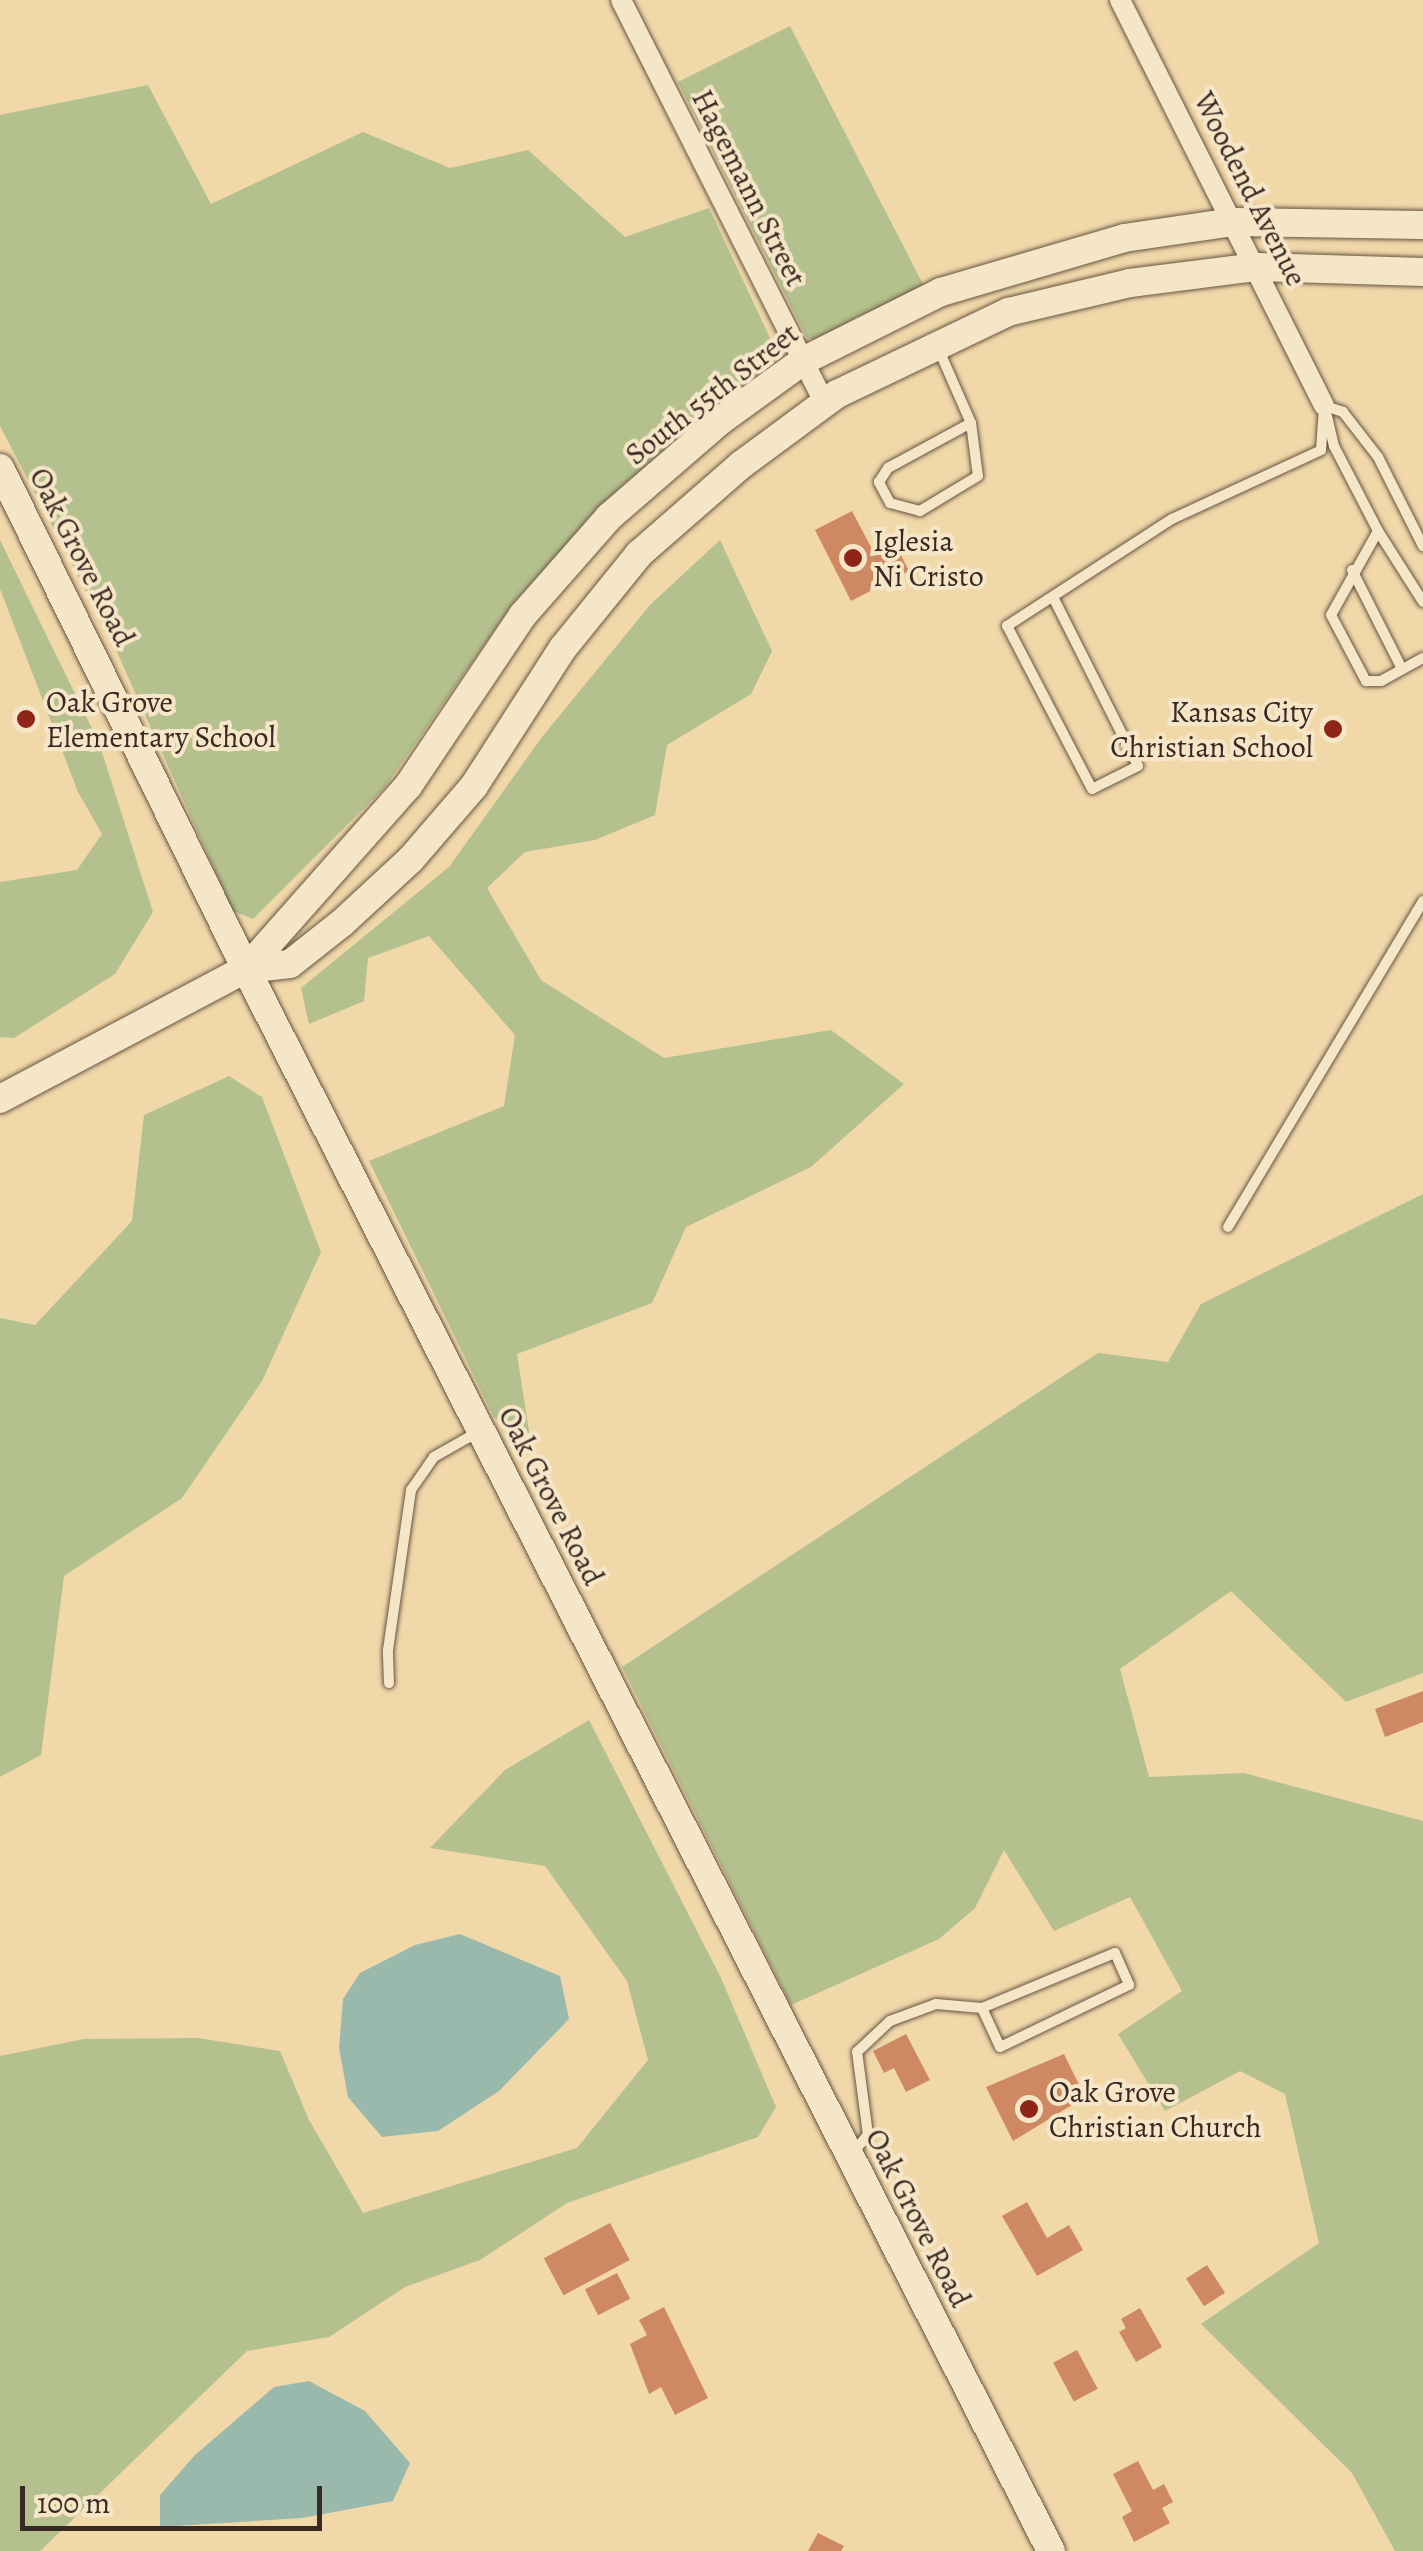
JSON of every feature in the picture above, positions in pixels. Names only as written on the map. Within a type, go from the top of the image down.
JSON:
[{"type":"street","name":"Hagemann Street","points":[[621,0],[825,403]]},
{"type":"street","name":"Woodend Avenue","points":[[1120,0],[1324,406]]},
{"type":"street","name":"South 55th Street","points":[[0,1099],[246,969],[408,786],[523,616],[609,517],[720,422],[803,362],[896,311],[999,270],[1124,238],[1234,222],[1423,224]]},
{"type":"street","name":"South 55th Street","points":[[246,969],[290,964],[411,860],[474,786],[563,648],[640,554],[740,465],[825,403],[936,342],[1008,312],[1086,293],[1257,267],[1423,272]]},
{"type":"street","name":"Oak Grove Road","points":[[0,468],[246,969],[1051,2551]]},
{"type":"lane","points":[[936,342],[971,422],[978,476],[920,511],[890,503],[879,482],[888,468],[971,422]]},
{"type":"lane","points":[[1324,406],[1334,446],[1378,531],[1422,596]]},
{"type":"lane","points":[[1324,406],[1343,412],[1378,457],[1423,546]]},
{"type":"lane","points":[[1053,597],[1138,766],[1092,788],[1007,626],[1172,520],[1321,450],[1324,406]]},
{"type":"lane","points":[[1378,531],[1330,614],[1366,681],[1402,670],[1423,658]]},
{"type":"lane","points":[[1352,570],[1402,670]]},
{"type":"lane","points":[[1228,1227],[1423,901]]},
{"type":"lane","points":[[390,1684],[388,1650],[410,1490],[434,1457],[481,1430]]},
{"type":"lane","points":[[850,2156],[868,2135],[857,2052],[869,2034],[936,2004],[982,2008],[1115,1953],[1129,1985],[1000,2047],[982,2008]]},
{"type":"green space","points":[[790,26],[926,290],[856,317],[819,341],[807,338],[678,82]]},
{"type":"green space","points":[[148,85],[211,204],[363,132],[450,168],[528,150],[625,237],[709,208],[779,357],[625,483],[514,602],[385,787],[253,919],[233,911],[112,641],[0,426],[0,115]]},
{"type":"green space","points":[[0,540],[99,743],[153,912],[115,974],[14,1038],[0,1037],[0,882],[77,870],[102,834],[78,792],[0,589]]},
{"type":"green space","points":[[720,540],[772,651],[751,694],[667,745],[655,815],[595,840],[525,852],[487,888],[541,980],[664,1058],[831,1030],[904,1084],[811,1167],[686,1227],[652,1303],[517,1354],[531,1444],[494,1417],[369,1161],[504,1106],[515,1035],[429,936],[368,958],[364,1001],[309,1024],[301,988],[449,867],[542,737],[650,605]]},
{"type":"green space","points":[[229,1076],[262,1097],[321,1252],[262,1381],[182,1498],[64,1576],[41,1755],[0,1777],[0,1318],[35,1325],[132,1221],[144,1115]]},
{"type":"green space","points":[[1423,1194],[1423,1673],[1346,1702],[1231,1591],[1120,1669],[1149,1777],[1244,1773],[1423,1821],[1423,2551],[1395,2551],[1352,2473],[1201,2324],[1319,2243],[1285,2094],[1240,2071],[1165,2111],[1118,2034],[1182,1991],[1130,1897],[1054,1931],[1004,1850],[975,1908],[939,1939],[791,2005],[622,1667],[1098,1353],[1168,1362],[1201,1304]]},
{"type":"green space","points":[[589,1720],[721,1978],[776,2107],[758,2137],[567,2203],[480,2260],[405,2287],[329,2337],[247,2351],[40,2551],[0,2551],[0,2056],[84,2039],[198,2038],[280,2051],[309,2120],[363,2213],[577,2148],[648,2060],[627,1981],[545,1866],[430,1848],[505,1770]]},
{"type":"shaded area","points":[[460,1934],[560,1976],[569,2019],[499,2091],[438,2131],[382,2137],[348,2097],[339,2048],[343,1999],[360,1973],[415,1945]]},
{"type":"shaded area","points":[[309,2381],[365,2411],[410,2463],[393,2501],[302,2518],[160,2527],[160,2495],[195,2455],[274,2387]]},
{"type":"building","points":[[852,511],[872,549],[892,538],[909,571],[851,601],[815,530]]},
{"type":"building","points":[[1423,1691],[1423,1722],[1385,1737],[1375,1709]]},
{"type":"building","points":[[906,2034],[930,2080],[906,2092],[894,2068],[884,2073],[873,2051]]},
{"type":"building","name":"Oak Grove Christian Church","points":[[1064,2054],[1085,2097],[1013,2141],[986,2087]]},
{"type":"building","points":[[1027,2202],[1047,2238],[1069,2225],[1083,2250],[1037,2276],[1002,2216]]},
{"type":"building","points":[[610,2223],[630,2260],[563,2295],[544,2258]]},
{"type":"building","points":[[1207,2265],[1225,2293],[1204,2306],[1186,2279]]},
{"type":"building","points":[[617,2273],[630,2299],[598,2315],[585,2289]]},
{"type":"building","points":[[664,2307],[708,2398],[675,2415],[661,2387],[649,2394],[630,2344],[647,2335],[639,2320]]},
{"type":"building","points":[[1140,2308],[1162,2347],[1136,2362],[1119,2332],[1126,2328],[1121,2319]]},
{"type":"building","points":[[1077,2350],[1098,2389],[1074,2402],[1053,2363]]},
{"type":"building","points":[[1138,2461],[1153,2490],[1164,2484],[1173,2502],[1162,2508],[1170,2523],[1134,2542],[1122,2517],[1132,2511],[1113,2474]]},
{"type":"building","points":[[818,2533],[844,2546],[841,2551],[808,2551]]},
{"type":"place","name":"Iglesia Ni Cristo","points":[[853,558]]},
{"type":"place","name":"Oak Grove Elementary School","points":[[26,719]]},
{"type":"place","name":"Kansas City Christian School","points":[[1333,729]]},
{"type":"place","name":"Oak Grove Christian Church","points":[[1029,2109]]}]
